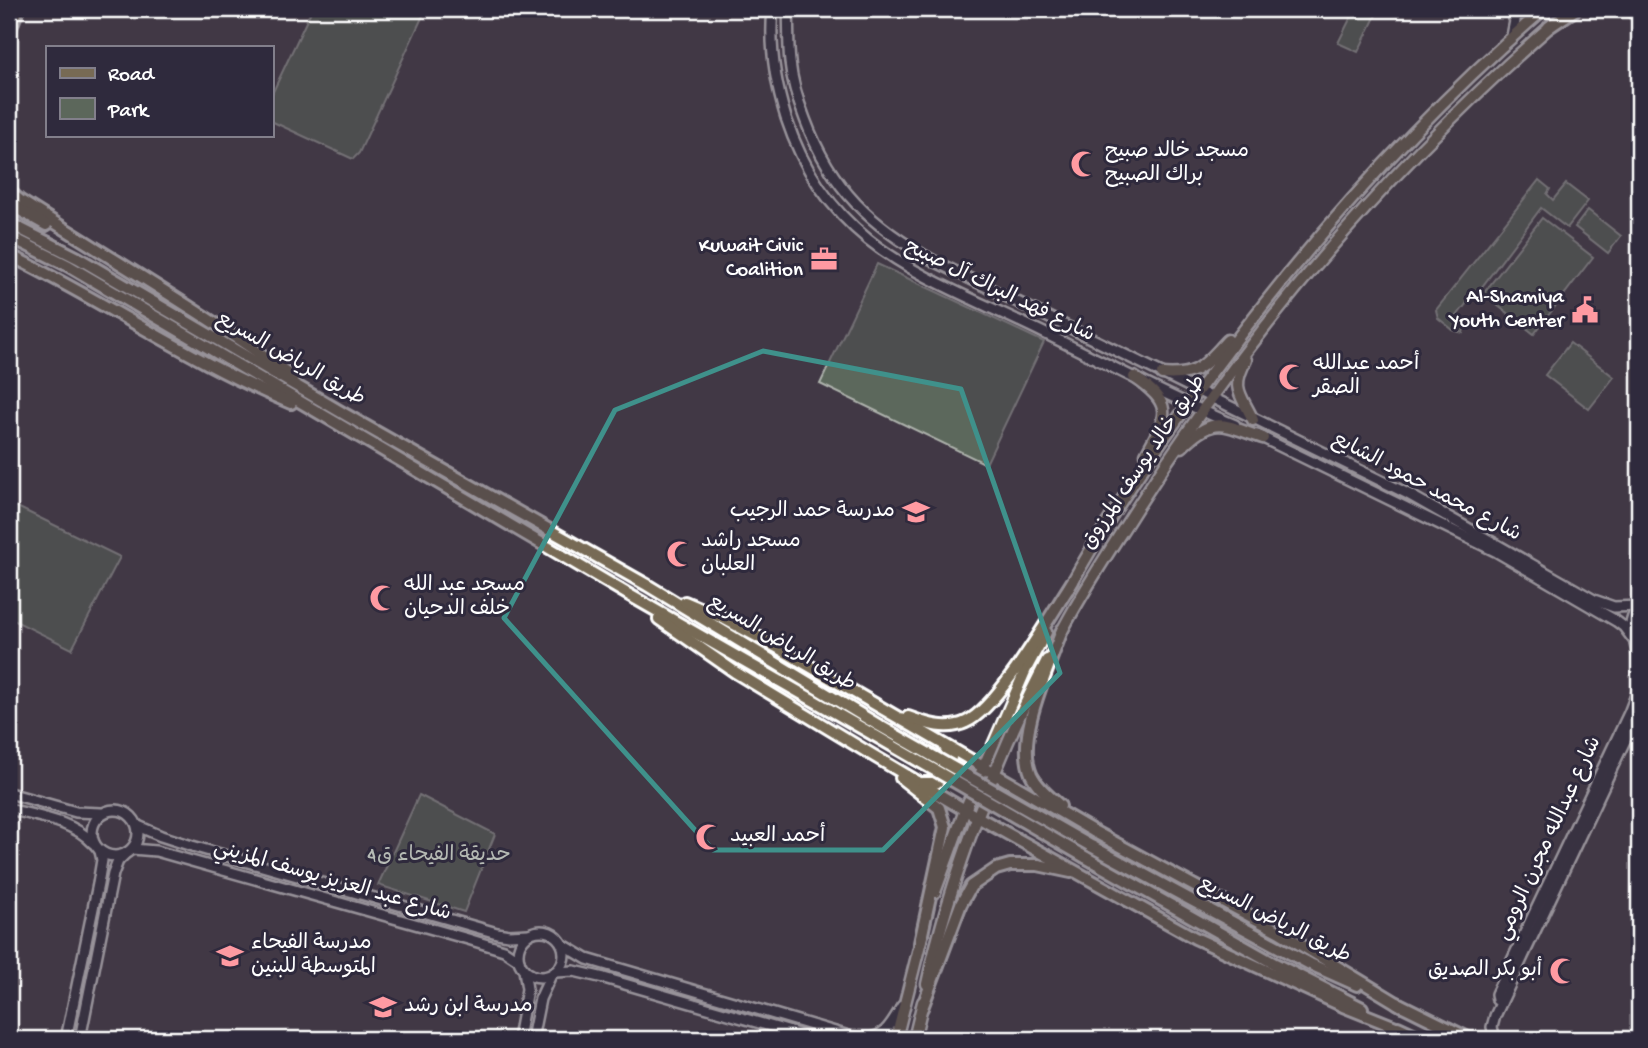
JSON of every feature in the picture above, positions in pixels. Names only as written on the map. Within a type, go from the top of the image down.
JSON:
[{"type":"highway","points":[[9,32],[15,9]]},
{"type":"highway","points":[[1549,27],[1576,9]]},
{"type":"highway","points":[[9,191],[89,245],[229,331],[346,415]]},
{"type":"highway","points":[[9,204],[89,245]]},
{"type":"highway","name":"طريق الرياض السريع","points":[[9,223],[69,266],[631,596],[1310,964],[1470,1039]]},
{"type":"highway","name":"طريق الرياض السريع","points":[[9,236],[78,258],[346,415],[647,585],[1085,858],[1275,964],[1423,1039]]},
{"type":"highway","points":[[12,257],[63,281],[215,367],[326,418]]},
{"type":"highway","points":[[872,702],[920,722],[937,726],[964,723],[975,717],[1004,686],[1073,581]]},
{"type":"highway","points":[[647,585],[725,619],[1093,831],[1278,931],[1402,1006]]},
{"type":"highway","points":[[631,596],[682,637],[735,672],[965,810],[1195,938],[1343,1006],[1403,1030]]},
{"type":"highway","points":[[1062,630],[1028,726],[1028,759],[1031,774],[1040,788],[1093,831]]},
{"type":"highway","points":[[920,783],[936,783],[948,773],[951,757],[943,744]]},
{"type":"highway","points":[[869,753],[939,808],[943,817],[943,837],[920,943]]},
{"type":"highway","points":[[1012,834],[1004,828],[1000,820],[1000,810],[1012,795],[1030,794]]},
{"type":"highway","points":[[922,1008],[961,904],[971,886],[996,869],[1010,865],[1038,865],[1084,874]]},
{"type":"main road","points":[[9,17],[15,9]]},
{"type":"main road","name":"شارع فهد البراك آل صبيح","points":[[773,9],[775,79],[793,140],[810,175],[849,223],[887,255],[912,270],[1201,410]]},
{"type":"main road","name":"شارع فهد البراك آل صبيح","points":[[788,9],[792,76],[814,145],[848,197],[862,212],[912,249],[1197,391]]},
{"type":"main road","points":[[1510,9],[1515,21],[1512,36]]},
{"type":"main road","name":"طريق خالد يوسف المرزوق","points":[[897,1039],[932,901],[965,810],[1026,669],[1073,581],[1128,490],[1197,391],[1256,313],[1365,182],[1512,36],[1544,9]]},
{"type":"main road","name":"طريق خالد يوسف المرزوق","points":[[914,1039],[957,878],[978,817],[1033,687],[1075,605],[1164,464],[1210,398],[1331,248],[1395,177],[1472,99],[1570,9]]},
{"type":"main road","points":[[1629,9],[1639,20]]},
{"type":"main road","points":[[772,41],[781,44],[788,37]]},
{"type":"main road","points":[[1395,177],[1386,178],[1383,173],[1385,169],[1438,110]]},
{"type":"main road","points":[[800,154],[800,146],[803,143],[811,142],[814,145]]},
{"type":"main road","points":[[836,209],[845,209],[849,204],[848,197]]},
{"type":"main road","points":[[849,223],[850,214],[857,210],[862,212]]},
{"type":"main road","points":[[1025,324],[1035,317],[1034,309]]},
{"type":"main road","points":[[1162,374],[1188,374],[1199,369],[1256,313]]},
{"type":"main road","points":[[1254,420],[1238,393],[1237,379],[1247,358],[1275,315]]},
{"type":"main road","points":[[1045,333],[1042,325],[1048,318],[1052,318]]},
{"type":"main road","points":[[1128,490],[1155,438],[1164,413],[1158,396],[1134,377]]},
{"type":"main road","name":"شارع محمد حمود الشايع","points":[[1197,391],[1408,494],[1594,600],[1614,607],[1639,607]]},
{"type":"main road","name":"شارع محمد حمود الشايع","points":[[1201,410],[1497,552],[1624,627],[1636,643]]},
{"type":"main road","points":[[1164,464],[1199,431],[1210,425],[1224,426],[1263,438]]},
{"type":"main road","points":[[1335,473],[1330,468],[1331,465],[1335,461],[1341,461]]},
{"type":"main road","points":[[1405,507],[1412,502],[1408,494]]},
{"type":"main road","points":[[1639,607],[1631,625],[1639,660]]},
{"type":"main road","name":"شارع عبدالله مجرن الرومي","points":[[1502,1002],[1497,1000],[1496,994],[1639,687]]},
{"type":"main road","name":"شارع عبدالله مجرن الرومي","points":[[1495,1039],[1492,1027],[1502,1002],[1639,711]]},
{"type":"main road","points":[[9,793],[86,814],[114,809],[126,812],[138,825],[138,838],[118,861],[113,874],[80,1039]]},
{"type":"main road","points":[[9,809],[80,832],[98,849],[109,855],[128,852]]},
{"type":"main road","points":[[66,1039],[100,870],[92,828],[103,812]]},
{"type":"main road","name":"شارع عبد العزيز يوسف المزيني","points":[[138,825],[192,846],[497,933],[529,934]]},
{"type":"main road","name":"شارع عبد العزيز يوسف المزيني","points":[[128,852],[156,851],[493,946],[513,954],[519,960]]},
{"type":"main road","points":[[100,870],[108,869],[113,874]]},
{"type":"main road","points":[[402,921],[408,914],[404,906]]},
{"type":"main road","points":[[419,925],[416,916],[422,911]]},
{"type":"main road","points":[[518,1039],[526,996],[524,970],[519,960],[520,944],[529,934],[546,931],[587,959],[859,1039],[871,1039],[884,1033],[906,998]]},
{"type":"main road","points":[[493,946],[498,945],[501,940],[497,933]]},
{"type":"main road","points":[[532,1039],[540,999],[564,960],[562,944]]},
{"type":"main road","points":[[524,970],[534,976],[582,973],[810,1038],[813,1030],[809,1024]]},
{"type":"main road","points":[[80,972],[85,977],[92,974]]},
{"type":"main road","points":[[76,990],[83,988],[89,993]]},
{"type":"main road","points":[[526,996],[534,992],[540,999]]},
{"type":"main road","points":[[745,1018],[750,1012],[746,1005]]},
{"type":"main road","points":[[760,1023],[758,1016],[764,1010]]},
{"type":"highlighted area","points":[[763,351],[961,389],[1060,673],[883,850],[713,850],[504,618],[615,410]]},
{"type":"green space","points":[[312,9],[426,9],[359,153],[353,159],[273,122],[273,92]]},
{"type":"green space","points":[[1355,9],[1379,9],[1358,52],[1338,43]]},
{"type":"green space","points":[[1539,180],[1550,189],[1547,194],[1553,200],[1566,184],[1588,201],[1567,228],[1541,208],[1472,300],[1470,299],[1456,317],[1465,325],[1463,333],[1453,330],[1438,318],[1436,310]]},
{"type":"green space","points":[[1588,210],[1621,236],[1608,253],[1575,227]]},
{"type":"green space","points":[[1542,218],[1593,257],[1534,334],[1483,294]]},
{"type":"green space","points":[[877,264],[1044,342],[986,464],[820,384]]},
{"type":"green space","points":[[1570,343],[1614,377],[1589,409],[1545,375]]},
{"type":"green space","points":[[9,503],[120,557],[72,649],[9,618]]},
{"type":"green space","name":"حديقة الفيحاء ق4","points":[[419,795],[495,834],[464,912],[378,885]]},
{"type":"place","name":"مسجد خالد صبيح براك الصبيح","points":[[1084,164]]},
{"type":"place","name":"Kuwait Civic Coalition","points":[[824,259]]},
{"type":"place","name":"Al-Shamiya Youth Center","points":[[1585,310]]},
{"type":"place","name":"أحمد عبدالله الصقر","points":[[1292,377]]},
{"type":"place","name":"مدرسة حمد الرجيب","points":[[916,512]]},
{"type":"place","name":"مسجد راشد العلبان","points":[[680,554]]},
{"type":"place","name":"مسجد عبد الله خلف الدحيان","points":[[383,598]]},
{"type":"place","name":"أحمد العبيد","points":[[709,837]]},
{"type":"place","name":"مدرسة الفيحاء المتوسطة للبنين","points":[[230,956]]},
{"type":"place","name":"أبو بكر الصديق","points":[[1563,971]]},
{"type":"place","name":"مدرسة ابن رشد","points":[[383,1007]]}]
